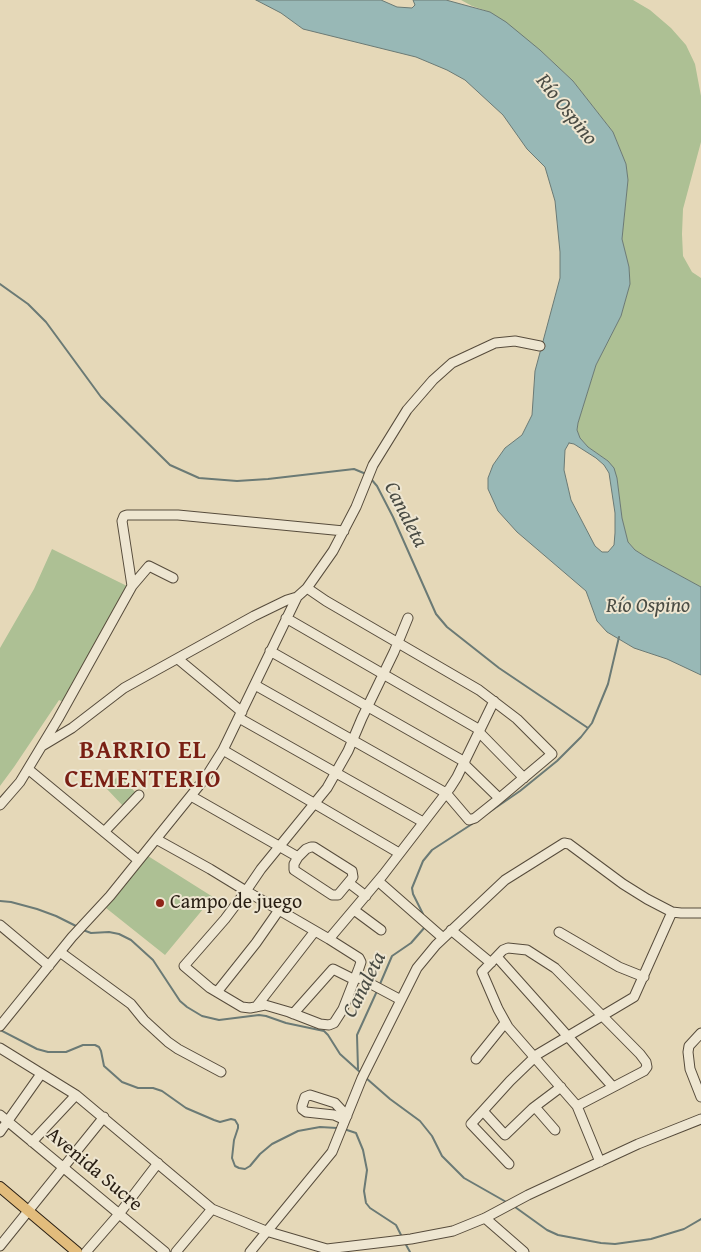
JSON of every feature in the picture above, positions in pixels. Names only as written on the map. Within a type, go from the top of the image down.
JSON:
[{"type":"main road","points":[[0,1187],[77,1252]]},
{"type":"street","points":[[0,1026],[206,778],[223,750],[286,618],[298,597],[328,560],[356,507],[368,476],[407,410],[420,393],[438,374],[460,359],[495,343],[515,341],[540,346]]},
{"type":"street","points":[[132,586],[122,521],[124,516],[178,515],[344,531]]},
{"type":"street","points":[[0,805],[20,782],[42,746],[92,661],[132,586],[149,566],[173,578]]},
{"type":"street","points":[[254,685],[446,793],[469,820],[475,818],[552,754],[517,719],[471,684],[326,601],[307,588]]},
{"type":"street","points":[[42,746],[72,728],[124,688],[178,660],[254,616],[287,600],[298,597]]},
{"type":"street","points":[[286,618],[480,731],[524,778]]},
{"type":"street","points":[[156,839],[246,891],[279,910],[329,939],[361,960],[343,1009],[332,1024],[320,1024],[265,1006],[242,1007],[217,992],[184,966],[225,919],[246,891],[280,846],[315,804],[336,774],[408,618]]},
{"type":"street","points":[[270,651],[464,764],[500,798]]},
{"type":"street","points":[[178,660],[240,715],[336,774],[423,822]]},
{"type":"street","points":[[329,939],[366,896],[446,793],[464,764],[494,701]]},
{"type":"street","points":[[223,750],[399,853]]},
{"type":"street","points":[[28,769],[138,860]]},
{"type":"street","points":[[104,832],[139,795]]},
{"type":"street","points":[[191,796],[298,858]]},
{"type":"street","points":[[250,1252],[332,1152],[364,1075],[417,968],[443,938],[504,880],[564,843],[623,884],[672,912],[701,912]]},
{"type":"street","points":[[314,847],[352,871],[353,877],[349,883],[338,895],[332,896],[294,870],[294,864],[306,849],[314,847]]},
{"type":"street","points":[[378,881],[443,938]]},
{"type":"street","points":[[349,883],[366,896]]},
{"type":"street","points":[[217,992],[256,943],[279,910]]},
{"type":"street","points":[[354,910],[380,930]]},
{"type":"street","points":[[508,1164],[471,1124],[534,1058],[634,997],[672,912]]},
{"type":"street","points":[[0,925],[49,966]]},
{"type":"street","points":[[451,930],[494,960],[568,1036],[613,1087]]},
{"type":"street","points":[[256,1007],[315,931]]},
{"type":"street","points":[[559,932],[619,967],[644,977]]},
{"type":"street","points":[[577,1106],[644,1071],[647,1065],[640,1054],[564,976],[536,954],[527,950],[512,947],[503,950],[482,972],[505,1023],[577,1106],[600,1162]]},
{"type":"street","points":[[60,952],[131,1004],[144,1020],[168,1042],[221,1072]]},
{"type":"street","points":[[294,1014],[333,969],[401,1000]]},
{"type":"street","points":[[476,1059],[505,1023]]},
{"type":"street","points":[[701,1033],[690,1046],[688,1052],[690,1069],[701,1097]]},
{"type":"street","points":[[0,1048],[76,1095],[212,1209],[266,1231],[329,1250],[356,1244],[403,1240],[448,1232],[485,1218],[514,1202],[600,1162],[701,1119]]},
{"type":"street","points":[[0,1132],[41,1074]]},
{"type":"street","points":[[483,1111],[505,1135],[535,1107],[561,1087]]},
{"type":"street","points":[[32,1142],[76,1095]]},
{"type":"street","points":[[535,1107],[556,1130]]},
{"type":"street","name":"Avenida Sucre","points":[[0,1115],[166,1252]]},
{"type":"street","points":[[0,1246],[104,1118]]},
{"type":"street","points":[[86,1252],[119,1214],[158,1163]]},
{"type":"street","points":[[176,1252],[212,1209]]},
{"type":"street","points":[[485,1218],[524,1252]]},
{"type":"green space","points":[[461,0],[633,0],[650,10],[671,28],[686,45],[695,64],[701,96],[701,142],[683,209],[682,234],[683,256],[692,272],[701,278],[701,587],[646,557],[635,550],[628,542],[622,518],[617,478],[608,461],[588,447],[580,438],[577,430],[596,365],[621,316],[630,284],[629,267],[622,239],[628,180],[626,164],[613,132],[573,81],[540,50],[490,12]]},
{"type":"green space","points":[[52,549],[127,586],[63,702],[59,700],[0,786],[0,648],[34,589]]},
{"type":"green space","points":[[119,775],[137,794],[124,807],[106,788]]},
{"type":"green space","name":"Campo de juego","points":[[148,856],[213,897],[165,955],[106,908]]},
{"type":"water","name":"Río Ospino","points":[[256,0],[381,0],[397,7],[412,8],[415,5],[413,0],[446,0],[490,12],[506,22],[540,50],[573,81],[613,132],[626,164],[628,180],[622,239],[629,267],[630,284],[621,316],[596,365],[577,430],[580,438],[588,447],[608,461],[614,468],[628,542],[635,550],[646,557],[701,587],[701,675],[667,659],[634,648],[607,632],[597,621],[586,591],[517,532],[498,511],[488,489],[488,478],[493,465],[505,448],[522,435],[532,415],[535,371],[560,278],[560,252],[555,201],[545,167],[527,149],[503,115],[465,80],[416,57],[303,29],[281,13]],"holes":[[[569,443],[574,444],[596,458],[609,473],[615,513],[615,533],[614,545],[608,552],[602,552],[595,546],[571,500],[564,470],[565,450]]]},
{"type":"waterway","name":"Canaleta","points":[[0,284],[28,304],[46,322],[101,397],[170,465],[199,478],[237,481],[354,469],[366,474]]},
{"type":"waterway","name":"Canaleta","points":[[371,479],[377,486],[393,517],[436,614],[447,627],[499,668],[588,728]]},
{"type":"waterway","name":"Canaleta","points":[[488,813],[520,791],[557,761],[592,723],[608,684],[619,637]]},
{"type":"waterway","name":"Canaleta","points":[[423,914],[412,888],[423,861],[432,850],[472,824]]},
{"type":"waterway","points":[[0,901],[37,909],[76,926]]},
{"type":"waterway","name":"Canaleta","points":[[380,984],[392,956],[411,943],[425,927]]},
{"type":"waterway","points":[[83,930],[91,933],[109,932],[119,934],[131,940],[153,960],[180,1001],[202,1016],[219,1020],[259,1015],[324,1031],[340,1054],[361,1073]]},
{"type":"waterway","name":"Canaleta","points":[[358,1069],[357,1035],[377,991]]},
{"type":"waterway","points":[[0,1030],[37,1049],[48,1052],[66,1052],[83,1045],[95,1045],[101,1051],[104,1066],[122,1082],[138,1088],[153,1088],[162,1091],[186,1108],[214,1120],[220,1122],[231,1119],[235,1120],[238,1128],[234,1140],[232,1158],[235,1166],[239,1168],[245,1169],[250,1166],[272,1144],[298,1131],[320,1127],[337,1128]]},
{"type":"waterway","points":[[366,1078],[420,1121],[432,1136],[442,1156],[464,1178],[508,1203]]},
{"type":"waterway","points":[[344,1129],[356,1133],[363,1150],[367,1170],[364,1191],[366,1203],[370,1208],[396,1225],[402,1237]]},
{"type":"waterway","points":[[515,1207],[547,1230],[558,1235],[615,1244],[651,1239],[684,1229],[701,1219]]},
{"type":"waterway","points":[[405,1243],[410,1252]]},
{"type":"place","name":"Campo de juego","points":[[160,903]]},
{"type":"district","name":"BARRIO EL CEMENTERIO","points":[[143,766]]}]
